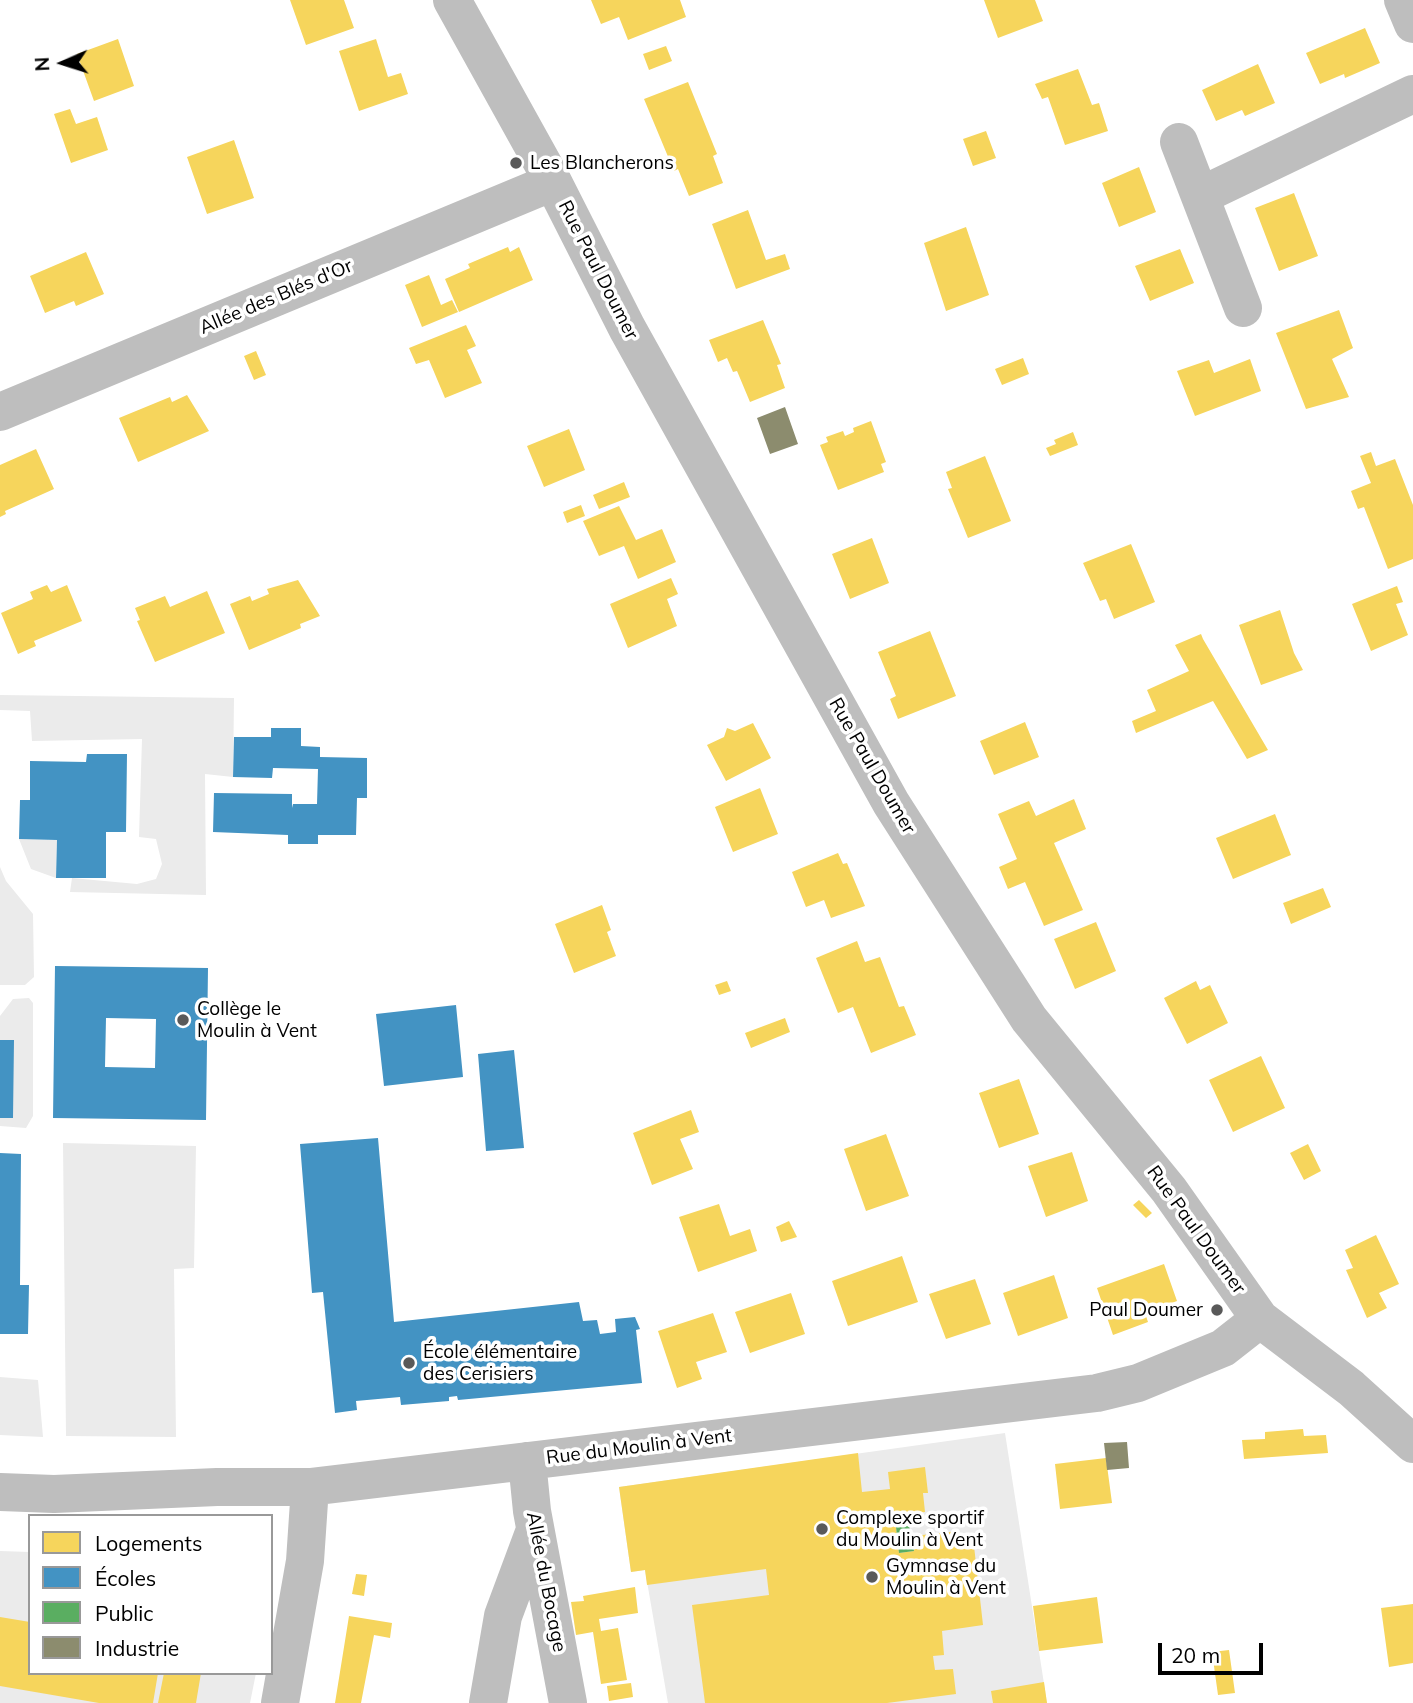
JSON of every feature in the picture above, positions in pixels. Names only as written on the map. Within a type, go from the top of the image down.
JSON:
[{"type":"street","name":"Rue Paul Doumer","points":[[452,0],[553,182],[627,328],[891,803],[1029,1018],[1168,1190],[1260,1319],[1351,1388],[1413,1444]]},
{"type":"street","points":[[1403,0],[1413,24]]},
{"type":"street","points":[[1200,196],[1413,94]]},
{"type":"street","points":[[1179,142],[1243,308]]},
{"type":"street","name":"Allée des Blés d'Or","points":[[0,412],[553,182]]},
{"type":"street","name":"Rue du Moulin à Vent","points":[[0,1492],[54,1494],[217,1487],[310,1487],[1097,1393],[1139,1382],[1223,1348],[1260,1319]]},
{"type":"street","name":"Allée du Bocage","points":[[527,1461],[535,1530],[568,1703]]},
{"type":"street","points":[[280,1703],[305,1561],[310,1487]]},
{"type":"street","points":[[488,1703],[503,1616],[535,1530]]},
{"type":"shaded area","points":[[0,695],[234,698],[233,777],[205,774],[206,895],[70,892],[72,878],[137,884],[156,879],[162,864],[156,839],[139,837],[142,739],[32,741],[30,711],[0,710]]},
{"type":"shaded area","points":[[19,839],[57,840],[56,878],[31,869]]},
{"type":"shaded area","points":[[0,867],[6,881],[33,914],[34,977],[25,985],[0,985]]},
{"type":"shaded area","points":[[29,998],[33,1003],[33,1116],[26,1128],[0,1126],[0,1016],[13,999]]},
{"type":"shaded area","points":[[63,1143],[196,1146],[194,1268],[174,1269],[176,1437],[66,1436]]},
{"type":"shaded area","points":[[0,1377],[38,1380],[43,1437],[0,1435]]},
{"type":"shaded area","name":"Complexe sportif du Moulin à Vent","points":[[1005,1433],[1047,1703],[668,1703],[645,1570],[631,1572],[619,1487]]},
{"type":"shaded area","points":[[0,1551],[28,1552],[28,1675],[256,1675],[250,1703],[0,1703]]},
{"type":"building: Logements","points":[[290,0],[344,0],[354,28],[306,45]]},
{"type":"building: Logements","points":[[591,0],[680,0],[686,17],[628,40],[619,17],[601,24]]},
{"type":"building: Logements","points":[[984,0],[1035,0],[1043,21],[998,38]]},
{"type":"building: Logements","points":[[1365,28],[1380,63],[1345,78],[1344,74],[1320,84],[1306,53]]},
{"type":"building: Logements","points":[[118,39],[134,86],[94,101],[77,54]]},
{"type":"building: Logements","points":[[376,39],[388,77],[401,73],[408,94],[359,111],[339,51]]},
{"type":"building: Logements","points":[[666,46],[672,61],[649,70],[643,54]]},
{"type":"building: Logements","points":[[1258,64],[1275,103],[1245,116],[1242,110],[1216,121],[1202,90]]},
{"type":"building: Logements","points":[[1078,69],[1092,105],[1099,103],[1108,131],[1065,145],[1048,97],[1042,99],[1035,84]]},
{"type":"building: Logements","points":[[688,82],[717,154],[713,156],[723,183],[689,196],[678,169],[674,171],[644,99]]},
{"type":"building: Logements","points":[[70,109],[76,124],[97,117],[108,150],[71,163],[54,114]]},
{"type":"building: Logements","points":[[986,131],[996,158],[973,166],[963,139]]},
{"type":"building: Logements","points":[[234,140],[254,198],[207,214],[187,157]]},
{"type":"building: Logements","points":[[1139,167],[1156,212],[1119,227],[1102,183]]},
{"type":"building: Logements","points":[[1294,193],[1318,256],[1279,271],[1255,208]]},
{"type":"building: Logements","points":[[748,210],[766,260],[785,254],[790,269],[736,289],[712,224]]},
{"type":"building: Logements","points":[[966,227],[989,295],[946,311],[924,243]]},
{"type":"building: Logements","points":[[508,247],[510,252],[519,247],[533,280],[459,312],[445,279],[470,268],[468,264]]},
{"type":"building: Logements","points":[[1180,249],[1194,283],[1150,301],[1135,266]]},
{"type":"building: Logements","points":[[86,252],[104,294],[76,306],[74,301],[45,313],[30,276]]},
{"type":"building: Logements","points":[[429,275],[441,305],[452,300],[458,312],[422,327],[405,285]]},
{"type":"building: Logements","points":[[1339,310],[1353,348],[1332,359],[1349,397],[1306,409],[1276,333]]},
{"type":"building: Logements","points":[[763,320],[781,364],[777,365],[785,388],[750,402],[737,371],[733,372],[727,358],[718,362],[709,340]]},
{"type":"building: Logements","points":[[466,325],[476,346],[467,350],[482,383],[445,398],[429,360],[416,364],[409,348]]},
{"type":"building: Logements","points":[[256,351],[266,375],[254,380],[244,356]]},
{"type":"building: Logements","points":[[1023,358],[1029,374],[1002,385],[995,369]]},
{"type":"building: Logements","points":[[1250,359],[1261,391],[1195,416],[1177,371],[1209,360],[1214,373]]},
{"type":"building: Logements","points":[[187,395],[209,431],[138,462],[119,418],[170,397],[172,402]]},
{"type":"building: Logements","points":[[871,421],[886,462],[881,464],[884,472],[838,490],[820,445],[828,442],[826,437],[843,431],[845,436],[854,432],[853,428]]},
{"type":"building: Logements","points":[[569,429],[585,470],[544,487],[527,446]]},
{"type":"building: Logements","points":[[1073,432],[1078,445],[1050,456],[1046,448],[1056,444],[1054,440]]},
{"type":"building: Logements","points":[[36,449],[54,489],[5,511],[6,514],[0,517],[0,465]]},
{"type":"building: Logements","points":[[1371,452],[1376,466],[1395,459],[1413,505],[1413,559],[1388,569],[1364,507],[1358,509],[1351,491],[1371,483],[1360,456]]},
{"type":"building: Logements","points":[[985,456],[1011,521],[968,538],[948,489],[952,488],[946,472]]},
{"type":"building: Logements","points":[[624,482],[630,497],[599,509],[593,495]]},
{"type":"building: Logements","points":[[581,505],[585,516],[567,523],[563,512]]},
{"type":"building: Logements","points":[[619,506],[636,540],[662,529],[676,562],[638,579],[624,546],[599,556],[583,521]]},
{"type":"building: Logements","points":[[872,538],[889,583],[850,599],[832,554]]},
{"type":"building: Logements","points":[[1131,544],[1155,602],[1114,619],[1106,599],[1100,601],[1083,563]]},
{"type":"building: Logements","points":[[671,578],[678,594],[667,599],[677,626],[628,648],[610,604]]},
{"type":"building: Logements","points":[[298,580],[320,616],[300,624],[301,628],[249,650],[230,604],[250,596],[252,601],[269,594],[267,589]]},
{"type":"building: Logements","points":[[47,585],[51,592],[67,585],[82,621],[34,641],[36,646],[18,654],[1,613],[33,599],[30,592]]},
{"type":"building: Logements","points":[[1397,586],[1403,602],[1396,604],[1408,635],[1371,651],[1352,604]]},
{"type":"building: Logements","points":[[207,591],[225,633],[155,662],[137,621],[140,620],[135,608],[165,596],[170,607]]},
{"type":"building: Logements","points":[[1280,610],[1294,653],[1303,670],[1261,685],[1239,625]]},
{"type":"building: Logements","points":[[930,631],[956,696],[898,719],[890,699],[896,696],[878,652]]},
{"type":"building: Logements","points":[[1201,634],[1268,750],[1247,759],[1213,701],[1136,733],[1132,721],[1156,711],[1147,690],[1189,671],[1175,645]]},
{"type":"building: Logements","points":[[1025,722],[1039,757],[994,775],[980,741]]},
{"type":"building: Logements","points":[[753,723],[771,758],[726,781],[707,745],[724,737],[727,728],[735,731]]},
{"type":"building: Logements","points":[[760,788],[778,834],[733,852],[715,807]]},
{"type":"building: Logements","points":[[1074,799],[1086,829],[1054,843],[1083,910],[1044,926],[1025,882],[1008,889],[999,867],[1017,859],[998,814],[1029,801],[1036,816]]},
{"type":"building: Logements","points":[[1275,814],[1291,855],[1233,879],[1216,838]]},
{"type":"building: Logements","points":[[838,853],[843,864],[847,863],[865,906],[831,918],[824,900],[806,907],[792,872]]},
{"type":"building: Logements","points":[[1323,888],[1331,907],[1291,924],[1283,903]]},
{"type":"building: Logements","points":[[602,905],[611,930],[607,932],[616,956],[574,973],[555,924]]},
{"type":"building: Logements","points":[[1096,922],[1116,971],[1075,989],[1054,939]]},
{"type":"building: Logements","points":[[857,941],[865,962],[880,957],[899,1007],[904,1006],[916,1035],[871,1053],[853,1007],[838,1013],[816,958]]},
{"type":"building: Logements","points":[[727,981],[731,991],[719,995],[715,985]]},
{"type":"building: Logements","points":[[1196,981],[1200,990],[1210,985],[1228,1023],[1187,1044],[1164,998]]},
{"type":"building: Logements","points":[[785,1018],[790,1032],[751,1048],[745,1033]]},
{"type":"building: Logements","points":[[1261,1056],[1285,1108],[1233,1132],[1209,1080]]},
{"type":"building: Logements","points":[[1019,1079],[1039,1134],[999,1148],[979,1093]]},
{"type":"building: Logements","points":[[691,1110],[699,1132],[680,1139],[693,1169],[652,1185],[633,1133]]},
{"type":"building: Logements","points":[[886,1134],[909,1196],[866,1211],[844,1149]]},
{"type":"building: Logements","points":[[1308,1144],[1321,1171],[1304,1180],[1290,1153]]},
{"type":"building: Logements","points":[[1072,1152],[1088,1201],[1046,1217],[1028,1166]]},
{"type":"building: Logements","points":[[1139,1200],[1152,1213],[1146,1218],[1133,1205]]},
{"type":"building: Logements","points":[[719,1204],[730,1236],[750,1229],[757,1251],[698,1272],[679,1217]]},
{"type":"building: Logements","points":[[789,1221],[797,1237],[781,1242],[776,1227]]},
{"type":"building: Logements","points":[[1376,1235],[1399,1284],[1379,1293],[1387,1308],[1367,1318],[1346,1270],[1353,1268],[1345,1250]]},
{"type":"building: Logements","points":[[902,1256],[918,1302],[848,1326],[832,1281]]},
{"type":"building: Logements","points":[[1164,1264],[1177,1301],[1145,1313],[1148,1322],[1113,1335],[1097,1288]]},
{"type":"building: Logements","points":[[1054,1275],[1068,1318],[1018,1336],[1003,1293]]},
{"type":"building: Logements","points":[[975,1279],[991,1324],[946,1339],[929,1294]]},
{"type":"building: Logements","points":[[791,1293],[805,1334],[750,1353],[735,1312]]},
{"type":"building: Logements","points":[[713,1313],[727,1352],[696,1362],[702,1379],[677,1388],[658,1331]]},
{"type":"building: Logements","points":[[1303,1429],[1304,1436],[1326,1435],[1328,1453],[1244,1459],[1242,1440],[1265,1439],[1265,1432]]},
{"type":"building: Logements","name":"Complexe sportif du Moulin à Vent","points":[[858,1453],[862,1492],[890,1489],[888,1472],[925,1467],[928,1493],[923,1493],[925,1512],[908,1514],[909,1525],[896,1527],[899,1553],[914,1551],[913,1536],[959,1531],[960,1547],[974,1546],[983,1625],[942,1631],[944,1655],[933,1656],[935,1670],[953,1669],[956,1694],[887,1703],[705,1703],[692,1605],[769,1595],[766,1569],[647,1585],[645,1570],[631,1572],[619,1487]]},
{"type":"building: Logements","points":[[1106,1458],[1112,1503],[1060,1509],[1055,1464]]},
{"type":"building: Logements","points":[[356,1574],[367,1575],[364,1596],[352,1594]]},
{"type":"building: Logements","points":[[635,1587],[638,1613],[599,1619],[601,1631],[618,1628],[627,1680],[601,1684],[593,1632],[576,1635],[571,1602],[584,1601],[583,1596]]},
{"type":"building: Logements","points":[[1097,1597],[1103,1643],[1039,1651],[1033,1606]]},
{"type":"building: Logements","points":[[1413,1604],[1413,1663],[1389,1667],[1381,1608]]},
{"type":"building: Logements","points":[[349,1616],[392,1623],[390,1638],[374,1635],[361,1703],[335,1703]]},
{"type":"building: Logements","points":[[0,1617],[28,1622],[28,1675],[158,1675],[153,1703],[99,1703],[0,1686]]},
{"type":"building: Logements","points":[[1229,1650],[1235,1693],[1218,1695],[1212,1652]]},
{"type":"building: Logements","points":[[164,1675],[201,1675],[196,1703],[158,1703]]},
{"type":"building: Logements","points":[[1044,1682],[1047,1703],[993,1703],[991,1691]]},
{"type":"building: Logements","points":[[631,1683],[633,1697],[609,1701],[607,1686]]},
{"type":"building: Écoles","points":[[271,728],[301,728],[301,746],[320,747],[320,757],[367,758],[367,798],[357,798],[356,835],[318,835],[318,844],[288,844],[288,835],[213,832],[214,793],[292,794],[292,808],[293,804],[317,804],[318,769],[273,768],[272,778],[233,777],[234,737],[271,737]]},
{"type":"building: Écoles","points":[[87,754],[127,754],[126,832],[106,832],[106,878],[56,878],[57,840],[19,839],[20,800],[30,800],[30,761],[86,762]]},
{"type":"building: Écoles","points":[[55,966],[208,968],[206,1120],[53,1118]],"holes":[[[106,1018],[156,1019],[155,1068],[105,1067]]]},
{"type":"building: Écoles","points":[[456,1005],[463,1077],[384,1086],[376,1014]]},
{"type":"building: Écoles","points":[[0,1040],[14,1040],[13,1118],[0,1118]]},
{"type":"building: Écoles","points":[[514,1050],[524,1148],[486,1151],[478,1054]]},
{"type":"building: Écoles","points":[[378,1138],[394,1322],[579,1302],[583,1321],[597,1320],[600,1334],[616,1332],[615,1319],[635,1317],[640,1329],[636,1330],[642,1383],[458,1400],[457,1396],[449,1397],[449,1401],[401,1405],[400,1397],[356,1401],[357,1410],[335,1413],[323,1292],[312,1293],[300,1144]]},
{"type":"building: Écoles","points":[[0,1153],[21,1154],[20,1285],[29,1285],[28,1334],[0,1334]]},
{"type":"building: Public","points":[[909,1525],[914,1551],[899,1553],[896,1527]]},
{"type":"building: Industrie","points":[[785,407],[798,444],[770,454],[757,418]]},
{"type":"building: Industrie","points":[[1127,1442],[1129,1468],[1107,1470],[1104,1443]]},
{"type":"place","name":"Les Blancherons","points":[[516,163]]},
{"type":"place","name":"Collège le Moulin à Vent","points":[[183,1020]]},
{"type":"place","name":"Paul Doumer","points":[[1217,1310]]},
{"type":"place","name":"École élémentaire des Cerisiers","points":[[409,1363]]},
{"type":"place","name":"Complexe sportif du Moulin à Vent","points":[[822,1529]]},
{"type":"place","name":"Gymnase du Moulin à Vent","points":[[872,1577]]}]
